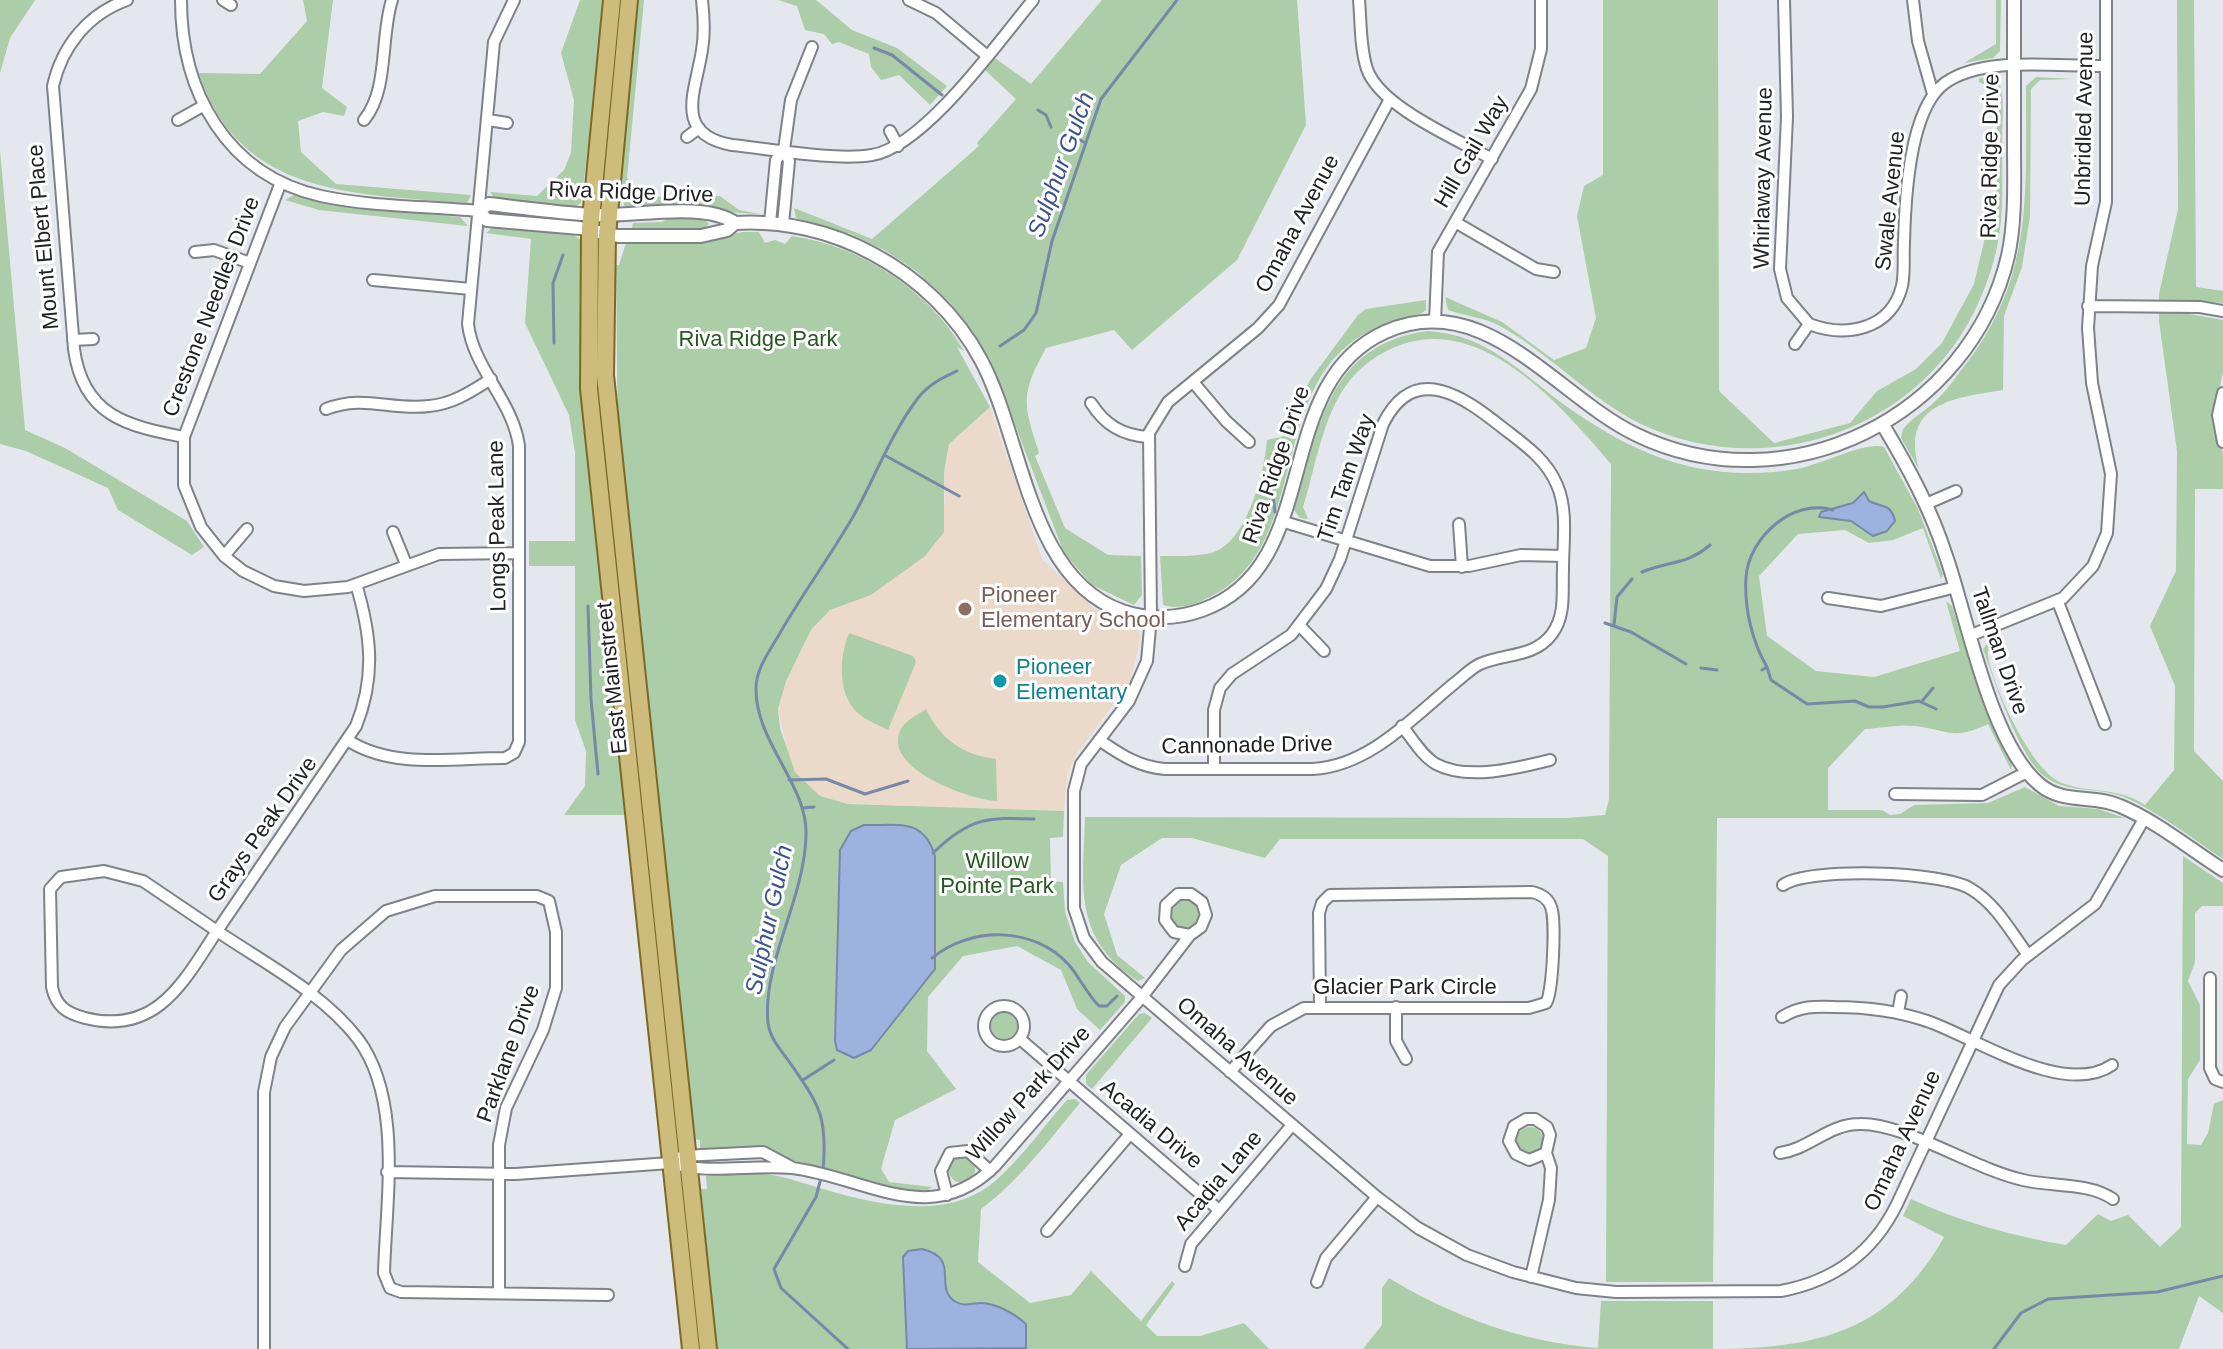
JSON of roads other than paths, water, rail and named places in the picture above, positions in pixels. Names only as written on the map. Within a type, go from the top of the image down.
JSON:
[{"type":"main road","name":"East Mainstreet","points":[[612,0],[587,337],[591,416],[691,1349]]},
{"type":"main road","name":"East Mainstreet","points":[[629,0],[597,220],[607,235],[603,320],[607,408],[708,1349]]},
{"type":"street","name":"Mount Elbert Place","points":[[127,0],[101,13],[80,31],[60,64],[53,86],[73,340],[81,378],[102,407],[129,426],[184,437]]},
{"type":"street","name":"Riva Ridge Drive","points":[[181,0],[185,54],[203,106],[231,146],[281,182],[330,197],[478,211],[489,204],[597,220],[705,213],[725,216],[735,223],[776,224],[831,236],[869,252],[903,272],[939,303],[983,365],[1045,534],[1059,562],[1078,585],[1097,599],[1123,611],[1151,617],[1183,616],[1228,598],[1261,566],[1281,521],[1316,407],[1333,374],[1349,355],[1375,337],[1403,326],[1435,322],[1465,325],[1493,335],[1619,426],[1648,440],[1691,454],[1737,460],[1786,459],[1835,447],[1883,425],[1916,402],[1952,366],[1977,332],[1998,289],[2013,220],[2014,0]]},
{"type":"street","points":[[364,120],[377,98],[384,29],[392,0]]},
{"type":"street","name":"Longs Peak Lane","points":[[349,741],[376,755],[397,758],[517,757],[518,439],[511,417],[470,335],[471,289],[495,37],[514,0]]},
{"type":"street","points":[[702,0],[703,46],[691,103],[699,128],[715,141],[862,156],[898,146],[934,115],[1033,0]]},
{"type":"street","points":[[909,0],[936,13],[986,55]]},
{"type":"street","points":[[1359,0],[1365,63],[1376,86],[1390,99],[1492,159]]},
{"type":"street","name":"Hill Gail Way","points":[[1435,322],[1437,260],[1455,222],[1521,111],[1535,78],[1541,49],[1541,0]]},
{"type":"street","name":"Whirlaway Avenue","points":[[1784,0],[1787,117],[1780,269],[1787,298],[1809,324]]},
{"type":"street","points":[[1913,0],[1916,30],[1933,94],[1968,70],[2014,66],[2106,66]]},
{"type":"street","name":"Unbridled Avenue","points":[[1969,636],[2058,602],[2074,590],[2093,566],[2104,541],[2110,514],[2111,474],[2090,370],[2088,306],[2092,266],[2106,202],[2106,0]]},
{"type":"street","points":[[776,224],[776,160],[784,150],[791,100],[812,47]]},
{"type":"street","name":"Swale Avenue","points":[[1809,324],[1834,331],[1858,330],[1883,317],[1896,299],[1903,281],[1906,205],[1919,123],[1933,94]]},
{"type":"street","name":"Omaha Avenue","points":[[1390,99],[1279,305],[1258,328],[1163,407],[1148,437],[1151,617],[1143,674],[1129,701],[1081,764],[1074,786],[1074,908],[1090,949],[1377,1197],[1411,1224],[1451,1247],[1531,1277],[1576,1288],[1616,1292],[1774,1292],[1812,1284],[1846,1267],[1875,1240],[1891,1218],[1999,985],[2028,955],[2095,904],[2144,819]]},
{"type":"street","points":[[178,120],[203,106]]},
{"type":"street","points":[[488,120],[507,123]]},
{"type":"street","points":[[687,137],[699,128]]},
{"type":"street","points":[[890,131],[898,146]]},
{"type":"street","name":"Crestone Needles Drive","points":[[281,182],[184,437],[182,467],[188,500],[201,527],[224,556],[259,580],[291,589],[325,591],[356,584],[406,564],[445,553],[519,553]]},
{"type":"street","points":[[1455,222],[1536,269],[1554,272]]},
{"type":"street","name":"Riva Ridge Drive","points":[[607,235],[701,236],[727,230],[735,223]]},
{"type":"street","points":[[195,252],[214,250],[250,263]]},
{"type":"street","points":[[373,280],[471,289]]},
{"type":"street","points":[[2088,306],[2200,307],[2223,311]]},
{"type":"street","points":[[1795,344],[1809,324]]},
{"type":"street","points":[[73,340],[93,339]]},
{"type":"street","points":[[326,409],[352,401],[417,407],[443,404],[491,379]]},
{"type":"street","points":[[1193,382],[1226,421],[1249,442]]},
{"type":"street","name":"Tim Tam Way","points":[[1214,769],[1214,710],[1220,688],[1232,674],[1274,649],[1300,626],[1326,589],[1346,541],[1387,416],[1412,395],[1442,390],[1467,399],[1533,451],[1547,467],[1562,504],[1562,610],[1554,631]]},
{"type":"street","points":[[2223,393],[2218,415],[2223,442]]},
{"type":"street","points":[[1091,403],[1117,430],[1148,437]]},
{"type":"street","name":"Tallman Drive","points":[[1883,425],[1926,504],[1994,709],[2027,772],[2055,794],[2108,802],[2144,819],[2223,870]]},
{"type":"street","points":[[1926,504],[1956,491]]},
{"type":"street","points":[[1281,521],[1422,564],[1462,567],[1521,555],[1563,556]]},
{"type":"street","points":[[1459,524],[1462,567]]},
{"type":"street","points":[[224,556],[247,529]]},
{"type":"street","points":[[393,532],[406,564]]},
{"type":"street","name":"Grays Peak Drive","points":[[356,584],[368,624],[371,661],[362,711],[349,741],[217,931],[309,994],[356,1037],[374,1065],[385,1098],[387,1172],[384,1273],[390,1288],[401,1292],[608,1295]]},
{"type":"street","points":[[1828,598],[1881,606],[1956,587]]},
{"type":"street","points":[[2058,602],[2105,724]]},
{"type":"street","points":[[1300,626],[1324,651]]},
{"type":"street","name":"Cannonade Drive","points":[[1099,740],[1144,766],[1313,769],[1340,766],[1359,758],[1473,669],[1533,649],[1554,631]]},
{"type":"street","points":[[1402,726],[1428,758],[1450,769],[1502,770],[1550,760]]},
{"type":"street","points":[[1895,794],[1982,795],[2027,772]]},
{"type":"street","points":[[104,871],[143,881],[217,931],[182,984],[157,1009],[137,1017],[94,1020],[64,1010],[55,1000],[48,899],[50,889],[61,877],[104,871]]},
{"type":"street","points":[[1783,885],[1804,875],[1924,875],[1952,880],[1984,898],[2028,955]]},
{"type":"street","points":[[1182,893],[1199,898],[1205,910],[1201,927],[1190,935],[1174,932],[1165,920],[1168,901],[1182,893]]},
{"type":"street","name":"Glacier Park Circle","points":[[1230,1072],[1281,1018],[1304,1008],[1534,1007],[1546,1003],[1551,993],[1552,910],[1546,898],[1538,893],[1338,893],[1327,897],[1319,913],[1320,1007]]},
{"type":"street","name":"Parklane Drive","points":[[264,1349],[264,1092],[278,1040],[309,994],[360,931],[401,904],[450,896],[537,896],[549,901],[556,932],[556,988],[543,1030],[506,1108],[499,1145],[499,1293]]},
{"type":"street","name":"Willow Park Drive","points":[[686,1161],[793,1168],[906,1197],[947,1195],[972,1185],[990,1171],[1069,1081],[1142,997],[1190,935]]},
{"type":"street","points":[[2210,978],[2210,1068],[2215,1079],[2223,1082]]},
{"type":"street","points":[[1898,1013],[1901,996]]},
{"type":"street","points":[[1005,1005],[1018,1011],[1024,1025],[1020,1039],[1009,1046],[991,1042],[984,1030],[988,1013],[1005,1005]]},
{"type":"street","points":[[1396,1007],[1396,1041],[1406,1059]]},
{"type":"street","points":[[1782,1017],[1803,1007],[1854,1007],[1898,1013],[1937,1024],[2023,1063],[2060,1072],[2093,1075],[2112,1065]]},
{"type":"street","name":"Acadia Drive","points":[[1020,1039],[1219,1210]]},
{"type":"street","points":[[1531,1277],[1549,1200],[1551,1168],[1546,1153],[1551,1140],[1543,1123],[1531,1119],[1514,1126],[1509,1141],[1516,1154],[1533,1160],[1546,1153]]},
{"type":"street","points":[[1780,1153],[1798,1149],[1823,1133],[1859,1124],[1885,1127],[2006,1176],[2097,1190],[2113,1199]]},
{"type":"street","name":"Acadia Lane","points":[[1185,1266],[1188,1249],[1292,1125]]},
{"type":"street","points":[[1047,1231],[1130,1134]]},
{"type":"street","points":[[947,1195],[941,1171],[950,1153],[968,1151],[990,1171]]},
{"type":"street","name":"Willow Park Drive","points":[[387,1172],[499,1174],[670,1163],[763,1152],[793,1168]]},
{"type":"street","points":[[1317,1282],[1326,1258],[1377,1197]]},
{"type":"water","points":[[1864,492],[1869,501],[1891,511],[1895,521],[1887,531],[1873,536],[1851,521],[1819,517],[1821,512],[1853,503]]},
{"type":"water","points":[[864,825],[908,826],[924,835],[930,844],[935,856],[935,969],[871,1050],[854,1058],[837,1050],[835,1041],[840,850],[851,831]]},
{"type":"water","points":[[922,1249],[941,1259],[946,1289],[956,1302],[993,1305],[1026,1324],[1026,1348],[907,1349],[903,1257],[908,1251]]},
{"type":"waterway","name":"Sulphur Gulch","points":[[1000,346],[1024,330],[1036,313],[1052,241],[1101,99],[1177,0]]},
{"type":"waterway","points":[[874,48],[892,55],[942,95]]},
{"type":"waterway","points":[[1038,110],[1046,115],[1051,127]]},
{"type":"waterway","points":[[1067,134],[1084,142]]},
{"type":"waterway","points":[[554,343],[553,283],[563,255]]},
{"type":"waterway","name":"Sulphur Gulch","points":[[823,1171],[824,1136],[819,1111],[776,1043],[768,1023],[771,977],[799,883],[806,835],[799,799],[764,727],[758,708],[757,681],[768,652],[854,515],[909,411],[927,389],[957,371]]},
{"type":"waterway","points":[[886,456],[959,496]]},
{"type":"waterway","points":[[1271,480],[1275,512]]},
{"type":"waterway","points":[[1762,670],[1767,667],[1753,635],[1746,600],[1746,577],[1755,548],[1764,535],[1789,515],[1818,508],[1833,510]]},
{"type":"waterway","points":[[1642,572],[1685,559],[1710,545]]},
{"type":"waterway","points":[[1614,625],[1617,597],[1632,579]]},
{"type":"waterway","points":[[588,606],[591,699],[598,774]]},
{"type":"waterway","points":[[1605,623],[1631,632],[1686,664]]},
{"type":"waterway","points":[[1767,667],[1771,680],[1807,704],[1855,701],[1869,707],[1883,707],[1919,701],[1936,709]]},
{"type":"waterway","points":[[1701,668],[1717,670]]},
{"type":"waterway","points":[[1923,700],[1933,688]]},
{"type":"waterway","points":[[789,780],[826,779],[865,794],[908,781]]},
{"type":"waterway","points":[[803,808],[814,807]]},
{"type":"waterway","points":[[933,853],[957,833],[979,822],[1034,819]]},
{"type":"waterway","points":[[932,958],[965,940],[983,936],[1021,937],[1055,952],[1069,965],[1099,1006],[1107,1006],[1117,996]]},
{"type":"waterway","points":[[803,1080],[834,1060]]},
{"type":"waterway","name":"Sulphur Gulch","points":[[821,1178],[816,1197],[774,1269],[781,1288],[848,1349]]},
{"type":"waterway","points":[[1994,1349],[2021,1313],[2048,1299],[2157,1292],[2223,1276]]},
{"type":"place","name":"Pioneer Elementary School","points":[[965,609]]},
{"type":"place","name":"Pioneer Elementary","points":[[1000,681]]},
{"type":"park label","name":"Riva Ridge Park","points":[[758,340]]},
{"type":"park label","name":"Willow Pointe Park","points":[[997,874]]}]
